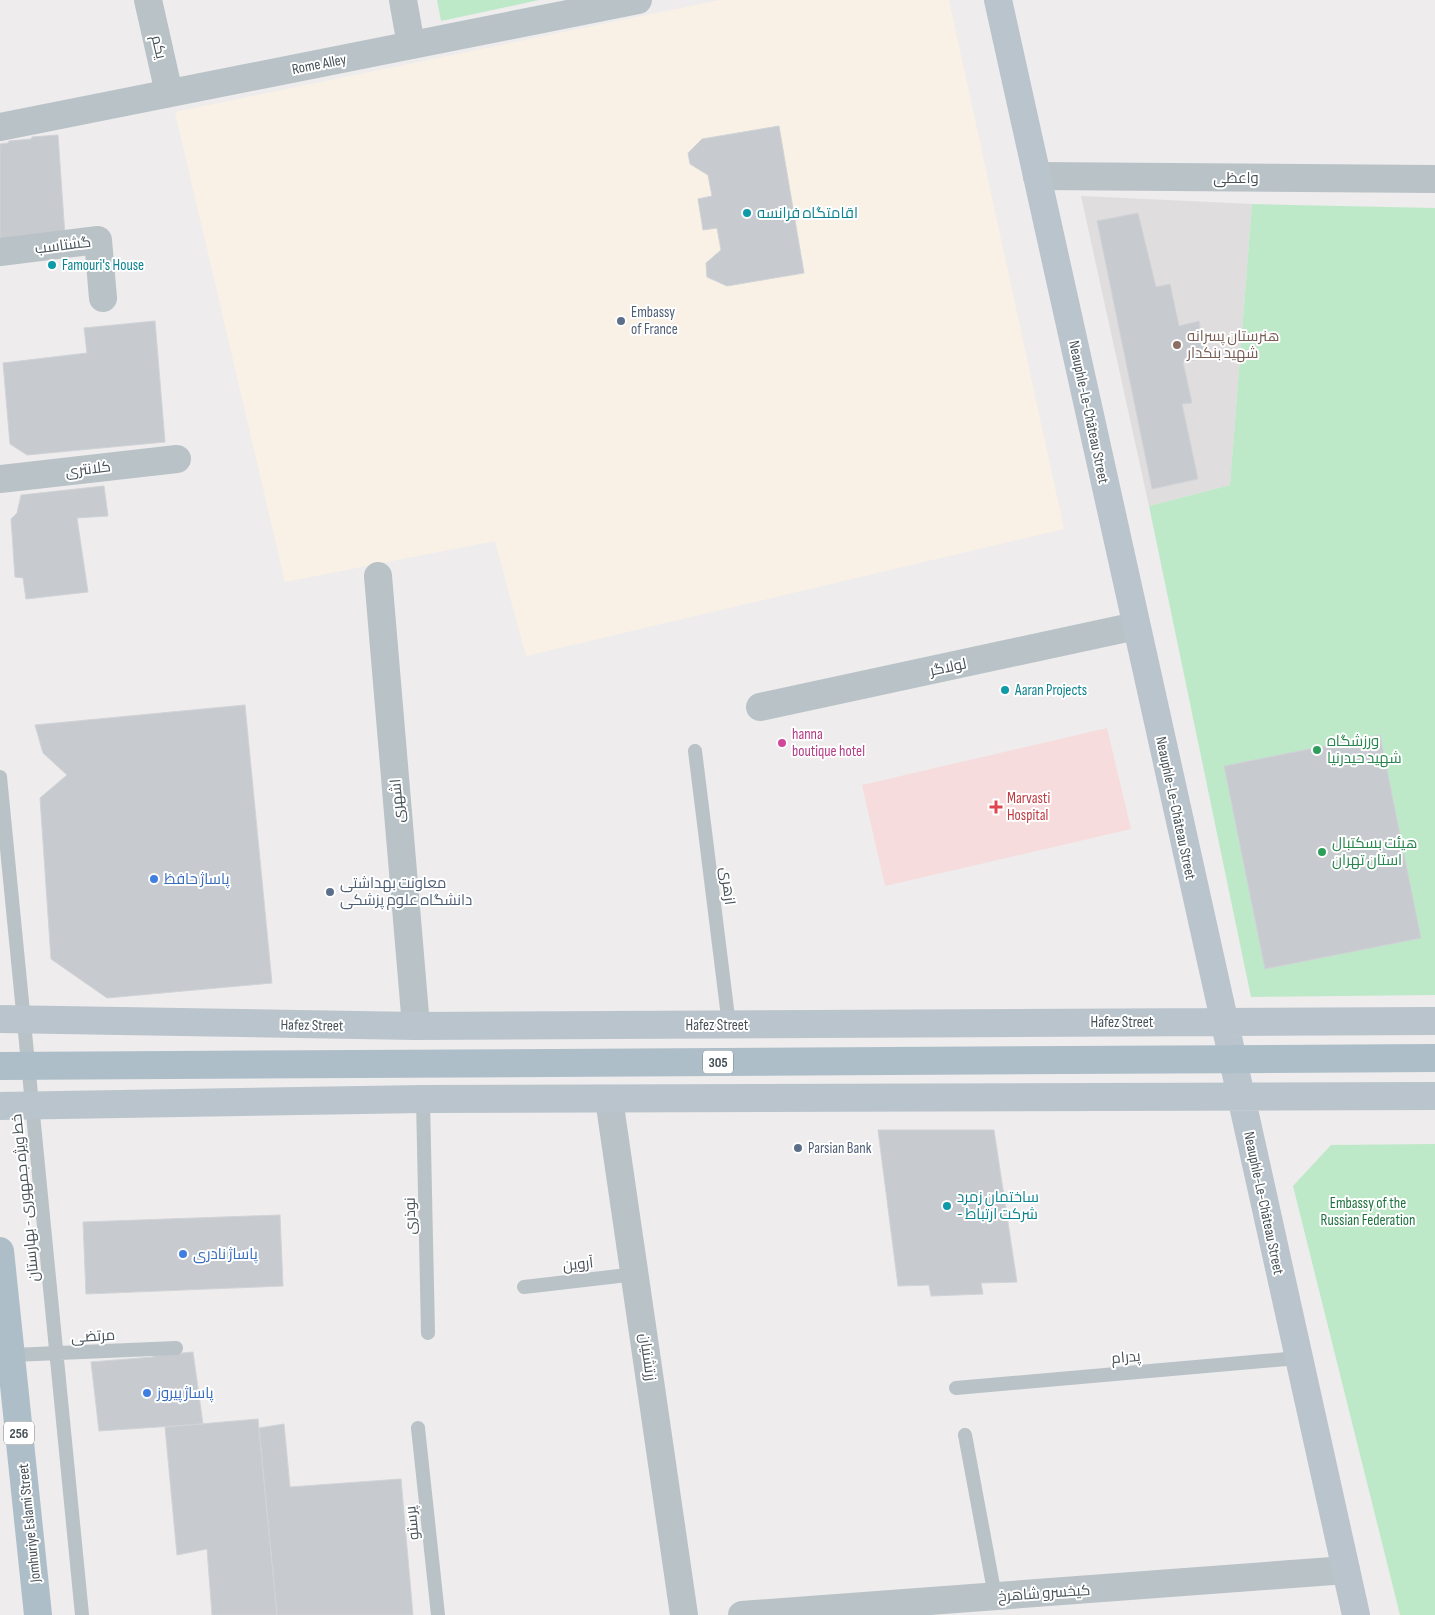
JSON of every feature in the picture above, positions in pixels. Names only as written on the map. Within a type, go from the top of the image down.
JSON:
[{"type":"main road","name":"Neauphle-Le-Château Street","points":[[998,0],[1356,1615]]},
{"type":"main road","name":"Hafez Street","points":[[12,1019],[416,1026],[1435,1021]]},
{"type":"main road","name":"305","points":[[0,1066],[1435,1058]]},
{"type":"main road","points":[[0,1106],[424,1099],[1435,1096]]},
{"type":"main road","name":"Jomhuriye Eslami Street","points":[[0,1251],[38,1615]]},
{"type":"street","name":"یکم","points":[[148,0],[169,93]]},
{"type":"street","points":[[403,0],[411,45]]},
{"type":"street","name":"Rome Alley","points":[[0,127],[638,0]]},
{"type":"street","name":"واعظی","points":[[1037,176],[1435,179]]},
{"type":"street","name":"گشتاسب","points":[[0,252],[98,240],[104,298]]},
{"type":"street","name":"کلانتری","points":[[0,479],[176,459]]},
{"type":"street","name":"اشهری","points":[[378,576],[416,1026]]},
{"type":"street","name":"لولاگر","points":[[760,707],[1136,626]]},
{"type":"street","name":"زرتشتیان","points":[[609,1099],[636,1274],[684,1615]]},
{"type":"street","name":"کیخسرو شاهرخ","points":[[742,1615],[963,1607],[995,1596],[1346,1570]]},
{"type":"lane","name":"ازهری","points":[[695,751],[729,1025]]},
{"type":"lane","name":"خط ویژه جمهوری - بهارستان","points":[[0,777],[12,1019],[32,1105],[82,1615]]},
{"type":"lane","name":"نوذری","points":[[424,1099],[428,1333]]},
{"type":"lane","name":"آروین","points":[[524,1287],[636,1274]]},
{"type":"lane","name":"مرتضی","points":[[12,1355],[176,1348]]},
{"type":"lane","name":"پدرام","points":[[956,1388],[1298,1358]]},
{"type":"lane","name":"پرستو","points":[[418,1428],[438,1615]]},
{"type":"lane","points":[[964,1435],[995,1596]]},
{"type":"shaded area","name":"Embassy of France","points":[[720,0],[949,0],[1064,529],[526,656],[495,541],[285,582],[175,112]]},
{"type":"shaded area","name":"هنرستان پسرانه شهید بنکدار","points":[[1081,196],[1252,204],[1230,485],[1149,506]]},
{"type":"shaded area","name":"Marvasti Hospital","points":[[1107,728],[1131,829],[885,886],[862,785]]},
{"type":"green space","points":[[437,0],[539,0],[441,21]]},
{"type":"green space","name":"ورزشگاه شهید حیدرنیا","points":[[1252,204],[1435,208],[1435,995],[1251,997],[1149,506],[1230,485]]},
{"type":"green space","name":"Embassy of the Russian Federation","points":[[1435,1144],[1435,1615],[1400,1615],[1293,1186],[1331,1145]]},
{"type":"building","name":"اقامتگاه فرانسه","points":[[779,126],[804,273],[727,286],[707,277],[706,263],[721,250],[717,228],[703,230],[698,199],[712,196],[708,175],[690,164],[688,153],[702,139]]},
{"type":"building","points":[[58,135],[65,236],[0,242],[0,144],[8,143],[9,141],[31,139],[32,137]]},
{"type":"building","points":[[1138,213],[1156,287],[1170,284],[1179,326],[1199,321],[1205,358],[1183,362],[1192,403],[1182,404],[1198,479],[1152,489],[1097,221]]},
{"type":"building","points":[[155,321],[165,442],[27,455],[10,444],[3,363],[87,353],[84,328]]},
{"type":"building","points":[[104,486],[108,516],[77,518],[88,592],[26,599],[23,578],[15,577],[11,519],[17,513],[21,495]]},
{"type":"building","name":"پاساژ حافظ","points":[[245,705],[272,983],[107,998],[51,959],[40,798],[67,775],[43,753],[35,725]]},
{"type":"building","name":"هیئت بسکتبال استان تهران","points":[[1380,735],[1421,938],[1265,969],[1224,766]]},
{"type":"building","name":"ساختمان زمرد - شرکت ارتباط","points":[[878,1130],[994,1130],[1017,1282],[981,1283],[983,1294],[931,1296],[929,1285],[898,1286]]},
{"type":"building","name":"پاساژ نادری","points":[[280,1215],[283,1286],[86,1294],[83,1222]]},
{"type":"building","name":"پاساژ پیروز","points":[[193,1352],[203,1424],[99,1431],[91,1362]]},
{"type":"building","points":[[258,1419],[277,1615],[212,1615],[207,1549],[177,1555],[165,1427]]},
{"type":"building","points":[[284,1424],[290,1487],[401,1479],[413,1615],[277,1615],[259,1428]]},
{"type":"place","name":"اقامتگاه فرانسه","points":[[747,213]]},
{"type":"place","name":"Famouri's House","points":[[52,265]]},
{"type":"place","name":"Embassy of France","points":[[621,321]]},
{"type":"place","name":"هنرستان پسرانه شهید بنکدار","points":[[1177,345]]},
{"type":"place","name":"Aaran Projects","points":[[1005,690]]},
{"type":"place","name":"hanna boutique hotel","points":[[782,743]]},
{"type":"place","name":"ورزشگاه شهید حیدرنیا","points":[[1317,750]]},
{"type":"place","name":"Marvasti Hospital","points":[[996,807]]},
{"type":"place","name":"هیئت بسکتبال استان تهران","points":[[1322,852]]},
{"type":"place","name":"پاساژ حافظ","points":[[154,879]]},
{"type":"place","name":"معاونت بهداشتی دانشگاه علوم پزشکی","points":[[330,892]]},
{"type":"place","name":"Parsian Bank","points":[[798,1148]]},
{"type":"place","name":"ساختمان زمرد - شرکت ارتباط","points":[[947,1206]]},
{"type":"place","name":"پاساژ نادری","points":[[183,1254]]},
{"type":"place","name":"پاساژ پیروز","points":[[147,1393]]}]
